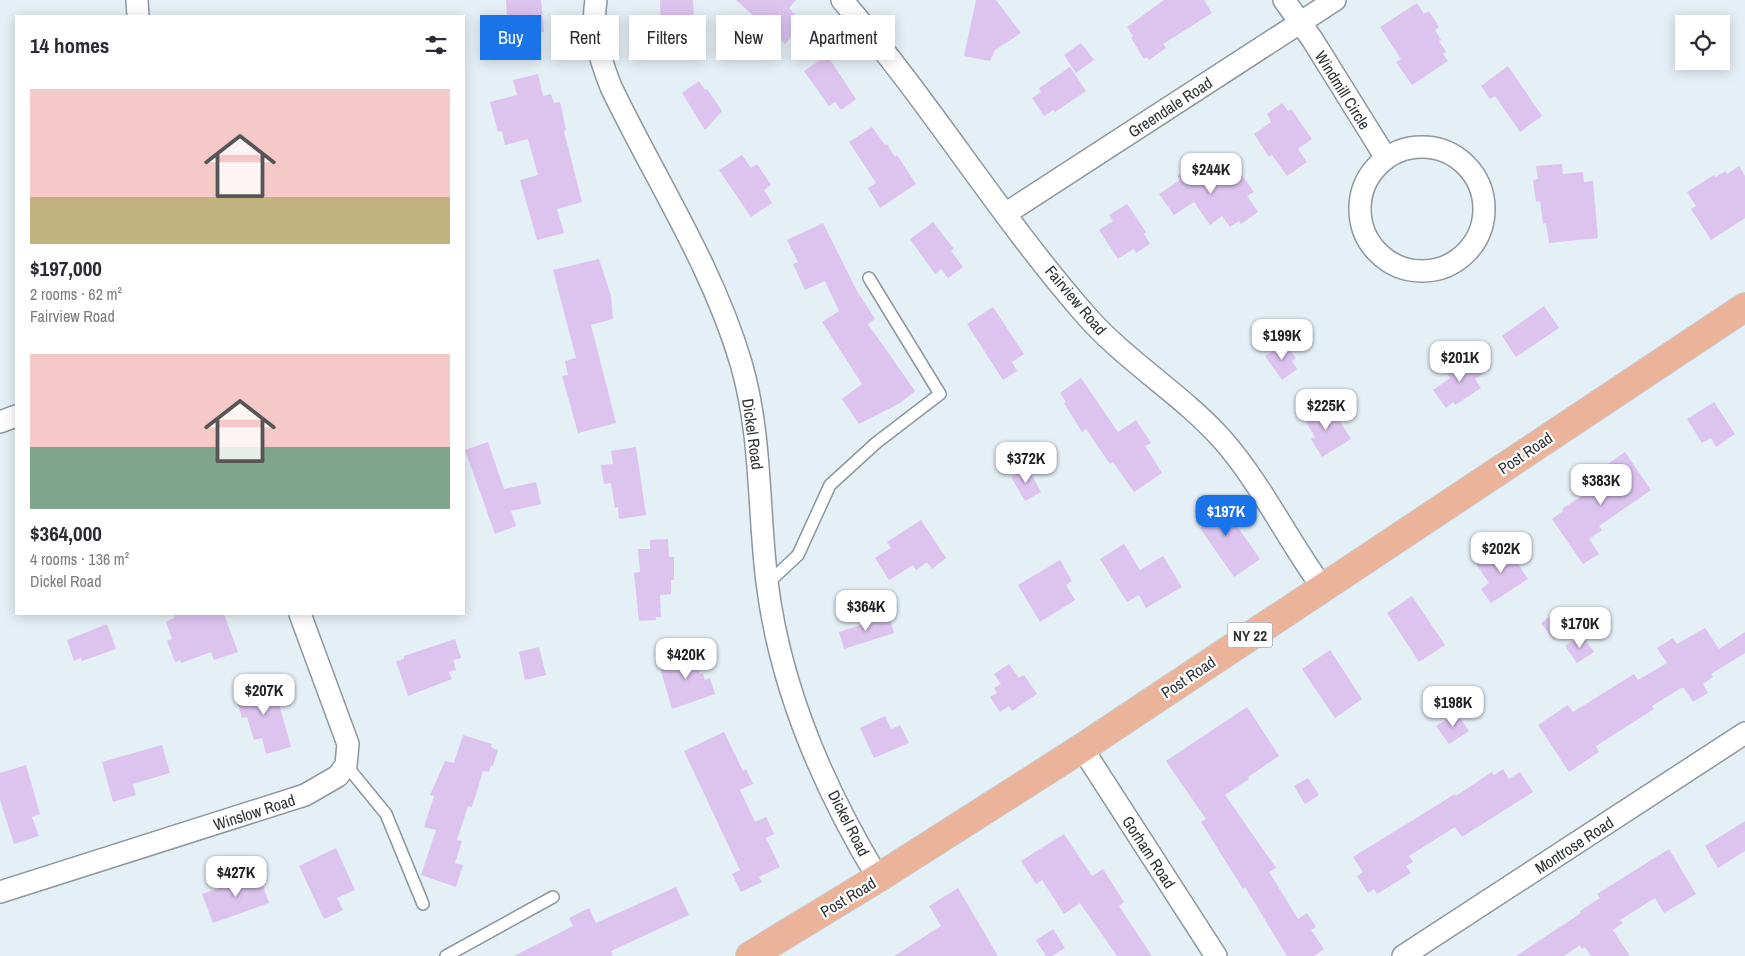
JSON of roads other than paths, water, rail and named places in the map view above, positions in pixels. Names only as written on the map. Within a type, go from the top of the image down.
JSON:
[{"type":"main road","name":"Post Road","points":[[750,956],[878,878],[1082,748],[1745,307]]},
{"type":"street","points":[[138,0],[138,15]]},
{"type":"street","name":"Dickel Road","points":[[596,0],[596,37],[601,60],[611,87],[705,268],[741,363],[749,396],[758,464],[767,584],[784,672],[827,781],[878,878]]},
{"type":"street","name":"Fairview Road","points":[[842,0],[871,34],[1005,214],[1083,313],[1124,353],[1169,389],[1221,438],[1246,470],[1322,588]]},
{"type":"street","name":"Windmill Circle","points":[[1284,0],[1386,158]]},
{"type":"street","name":"Greendale Road","points":[[1005,214],[1335,0]]},
{"type":"street","points":[[1413,146],[1432,147],[1454,155],[1472,171],[1482,188],[1485,204],[1484,219],[1478,236],[1466,254],[1449,265],[1433,270],[1412,271],[1394,264],[1377,252],[1366,237],[1360,216],[1361,194],[1371,172],[1386,158],[1400,150],[1413,146]]},
{"type":"street","points":[[0,422],[15,416]]},
{"type":"street","points":[[300,615],[348,744],[346,765]]},
{"type":"street","name":"Montrose Road","points":[[1404,956],[1745,733]]},
{"type":"street","name":"Gorham Road","points":[[1082,748],[1216,956]]},
{"type":"street","name":"Winslow Road","points":[[0,892],[305,796],[338,776],[346,765]]},
{"type":"lane","points":[[767,584],[798,555],[830,485],[876,443],[940,394],[869,278]]},
{"type":"lane","points":[[346,765],[386,814],[423,904]]},
{"type":"lane","points":[[446,956],[552,898]]}]
